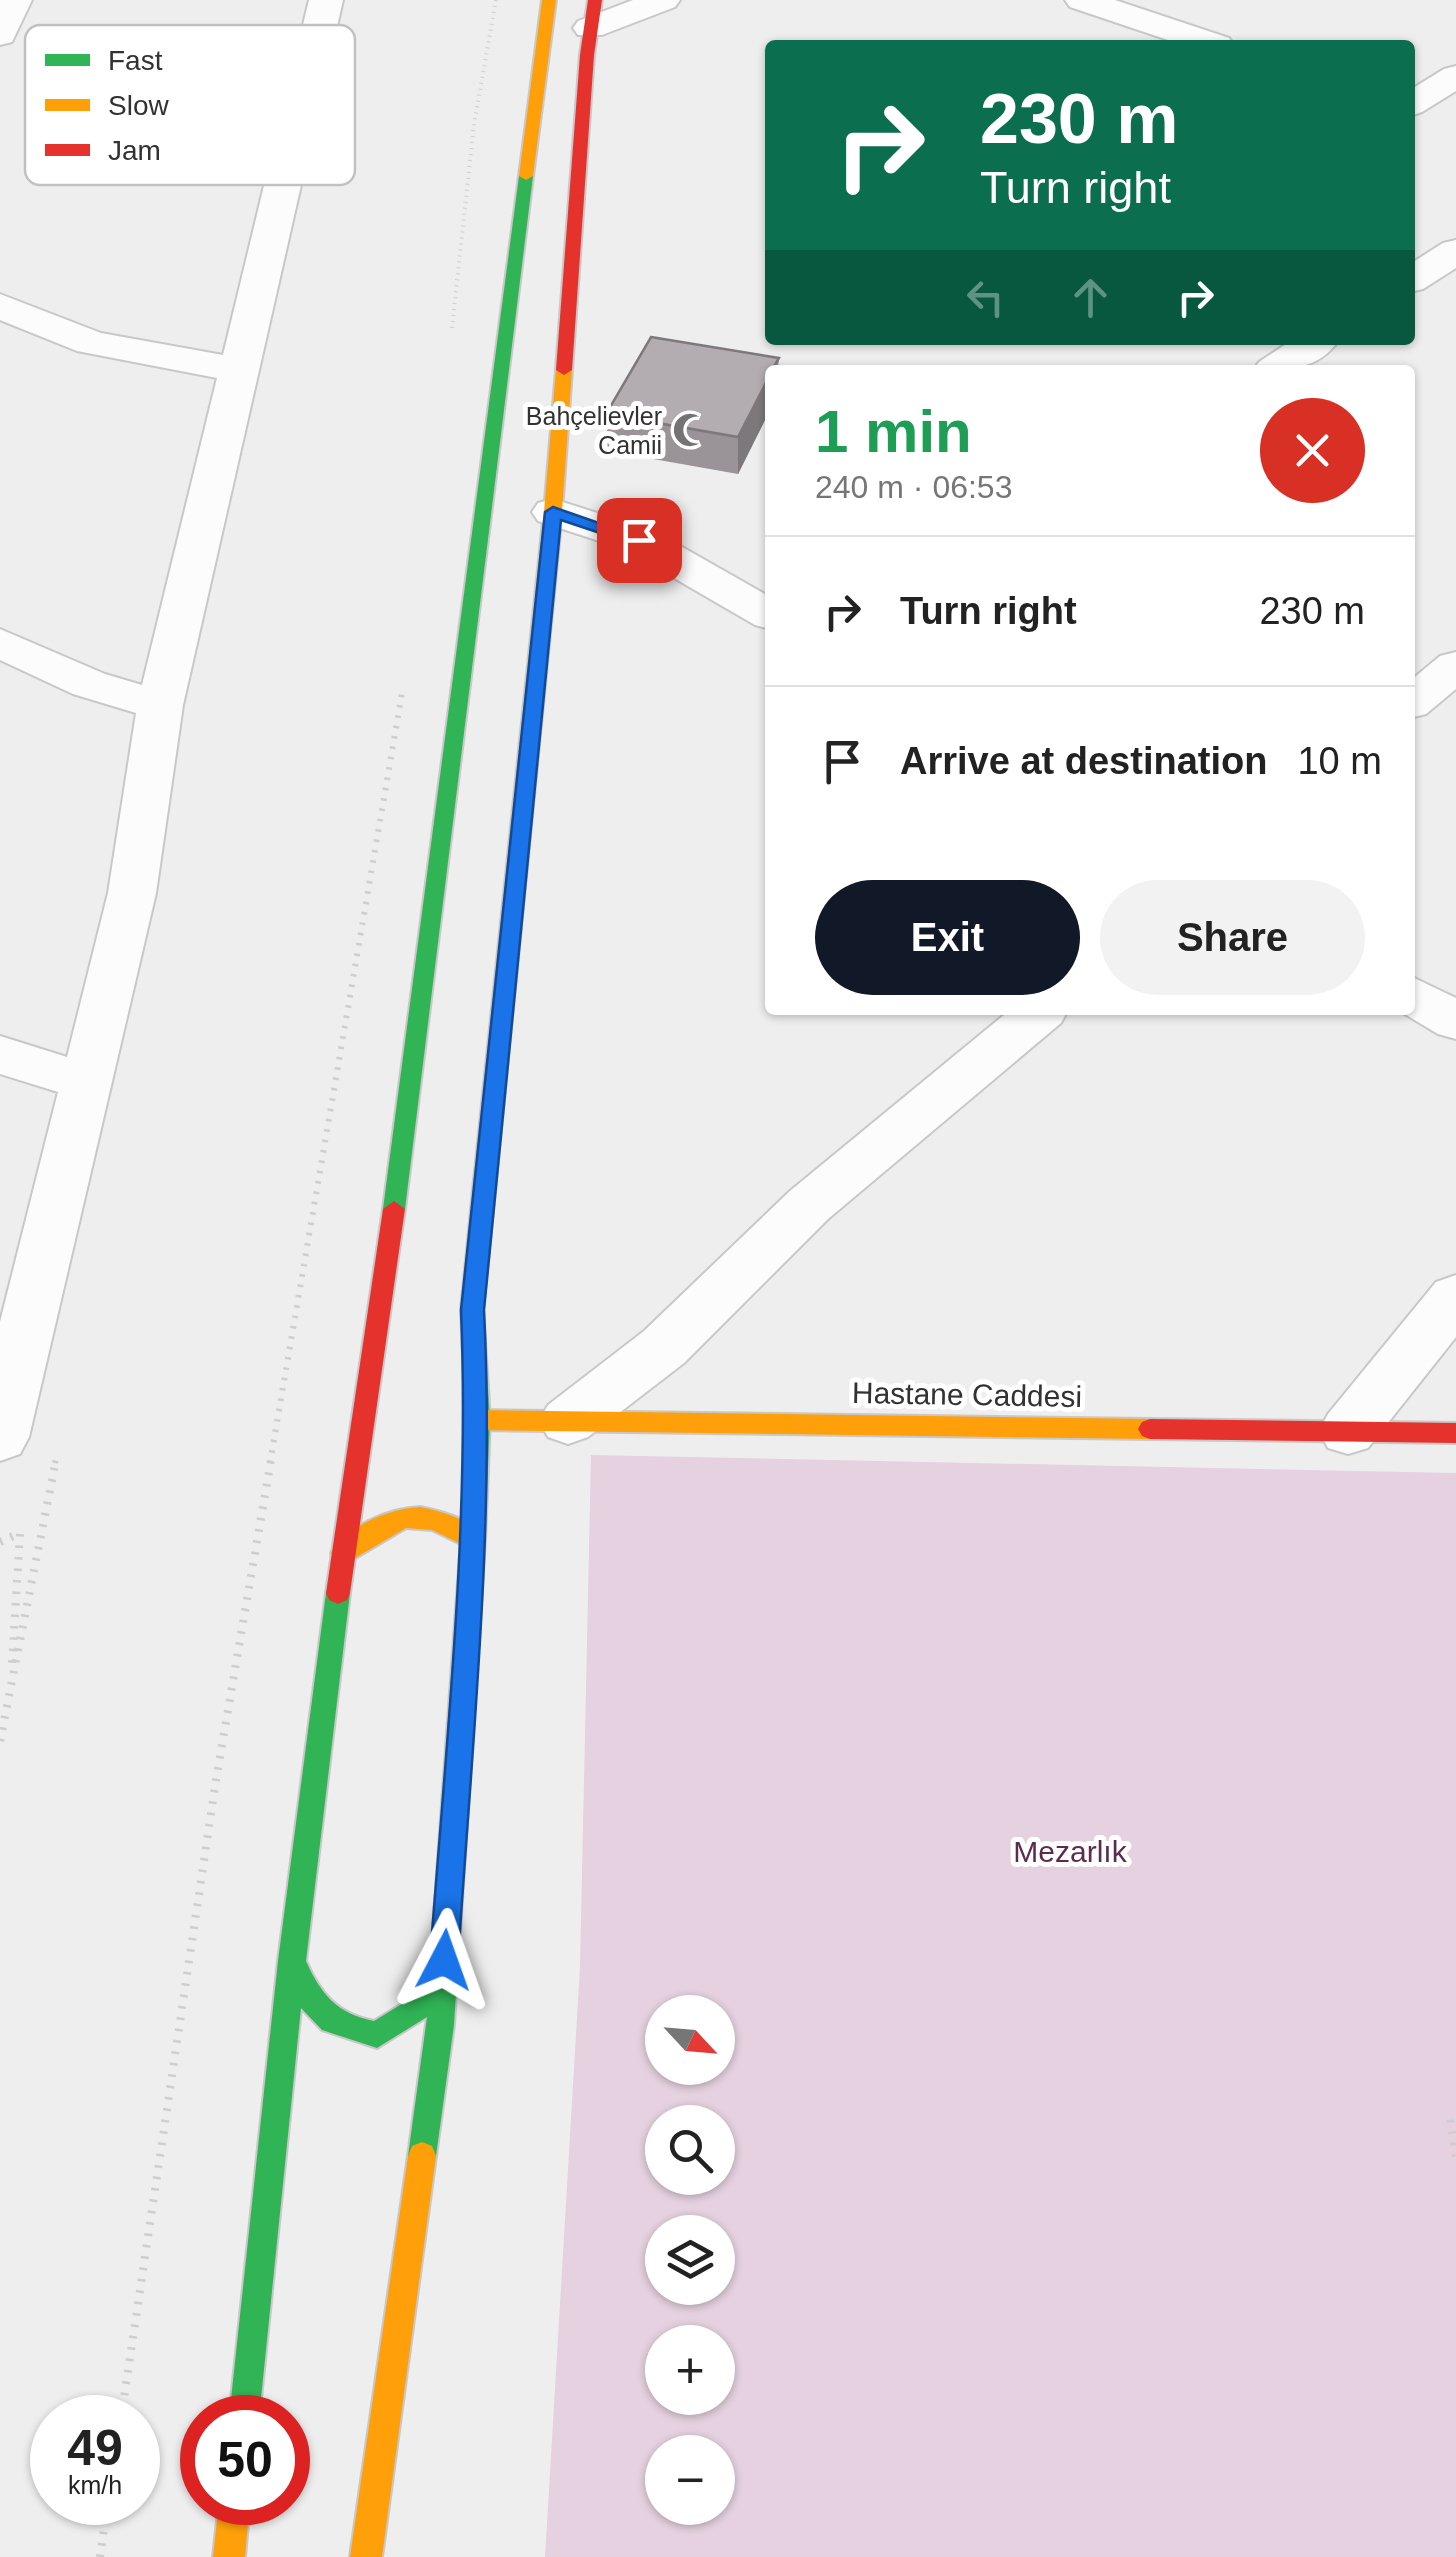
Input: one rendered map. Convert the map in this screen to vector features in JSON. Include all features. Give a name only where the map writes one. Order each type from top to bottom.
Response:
[{"type":"main road","points":[[246,2395],[292,1961],[343,1553],[380,1320],[549,0]]},
{"type":"main road","points":[[366,2557],[440,2025],[473,1540],[478,1420],[472,1310],[553,512],[593,14]]},
{"type":"main road","name":"Hastane Caddesi","points":[[478,1420],[1456,1433]]},
{"type":"main road","points":[[343,1553],[379,1527],[413,1512],[443,1518],[473,1540]]},
{"type":"main road","points":[[292,1961],[311,2006],[342,2030],[377,2035],[416,2011],[444,1960]]},
{"type":"main road","points":[[229,2557],[232,2525]]},
{"type":"street","points":[[0,35],[15,0]]},
{"type":"street","points":[[320,25],[326,0]]},
{"type":"street","points":[[593,14],[664,0]]},
{"type":"street","points":[[1082,0],[1201,40]]},
{"type":"street","points":[[1420,112],[1456,76]]},
{"type":"street","points":[[0,1437],[132,893],[160,705],[282,185]]},
{"type":"street","points":[[1415,278],[1456,251]]},
{"type":"street","points":[[0,306],[91,343],[239,370]]},
{"type":"street","points":[[1281,365],[1311,345]]},
{"type":"street","points":[[553,512],[639,540],[765,612]]},
{"type":"street","points":[[0,643],[89,684],[160,705]]},
{"type":"street","points":[[1415,700],[1456,666]]},
{"type":"street","points":[[1415,997],[1456,1021]]},
{"type":"street","points":[[568,1421],[664,1347],[809,1204],[1038,1015]]},
{"type":"street","points":[[0,1054],[85,1081]]},
{"type":"street","points":[[1348,1431],[1456,1297]]},
{"type":"path","points":[[451,338],[474,124],[496,0]]},
{"type":"path","points":[[124,2395],[216,1780],[406,670]]},
{"type":"path","points":[[0,1542],[20,1534],[10,1689]]},
{"type":"path","points":[[1450,2120],[1456,2158]]},
{"type":"path","points":[[100,2557],[105,2525]]},
{"type":"green space","name":"Mezarlık","points":[[591,1455],[1456,1473],[1456,2557],[545,2557],[580,1967]]},
{"type":"building","points":[[651,337],[779,358],[775,365],[765,365],[765,385],[738,437],[606,414]]},
{"type":"traffic: fast","points":[[394,1209],[526,176]]},
{"type":"traffic: fast","points":[[422,2156],[440,2025],[473,1540],[478,1420],[472,1310],[484,1190]]},
{"type":"traffic: fast","points":[[246,2395],[292,1961],[338,1593]]},
{"type":"traffic: fast","points":[[292,1961],[306,1992],[322,2013],[344,2026],[377,2035],[415,2011],[444,1960]]},
{"type":"traffic: slow","points":[[526,176],[549,0]]},
{"type":"traffic: slow","points":[[484,1190],[564,370]]},
{"type":"traffic: slow","points":[[478,1420],[1150,1429]]},
{"type":"traffic: slow","points":[[343,1553],[378,1529],[406,1518],[436,1520],[473,1540]]},
{"type":"traffic: slow","points":[[366,2557],[422,2156]]},
{"type":"traffic: slow","points":[[229,2557],[232,2525]]},
{"type":"traffic: jam","points":[[564,370],[587,55],[595,0]]},
{"type":"traffic: jam","points":[[338,1593],[394,1209]]},
{"type":"traffic: jam","points":[[1150,1429],[1456,1433]]},
{"type":"place","name":"Bahçelievler Camii","points":[[690,430]]},
{"type":"route","points":[[444,1960],[473,1540],[478,1420],[472,1310],[553,512],[639,540]]}]
